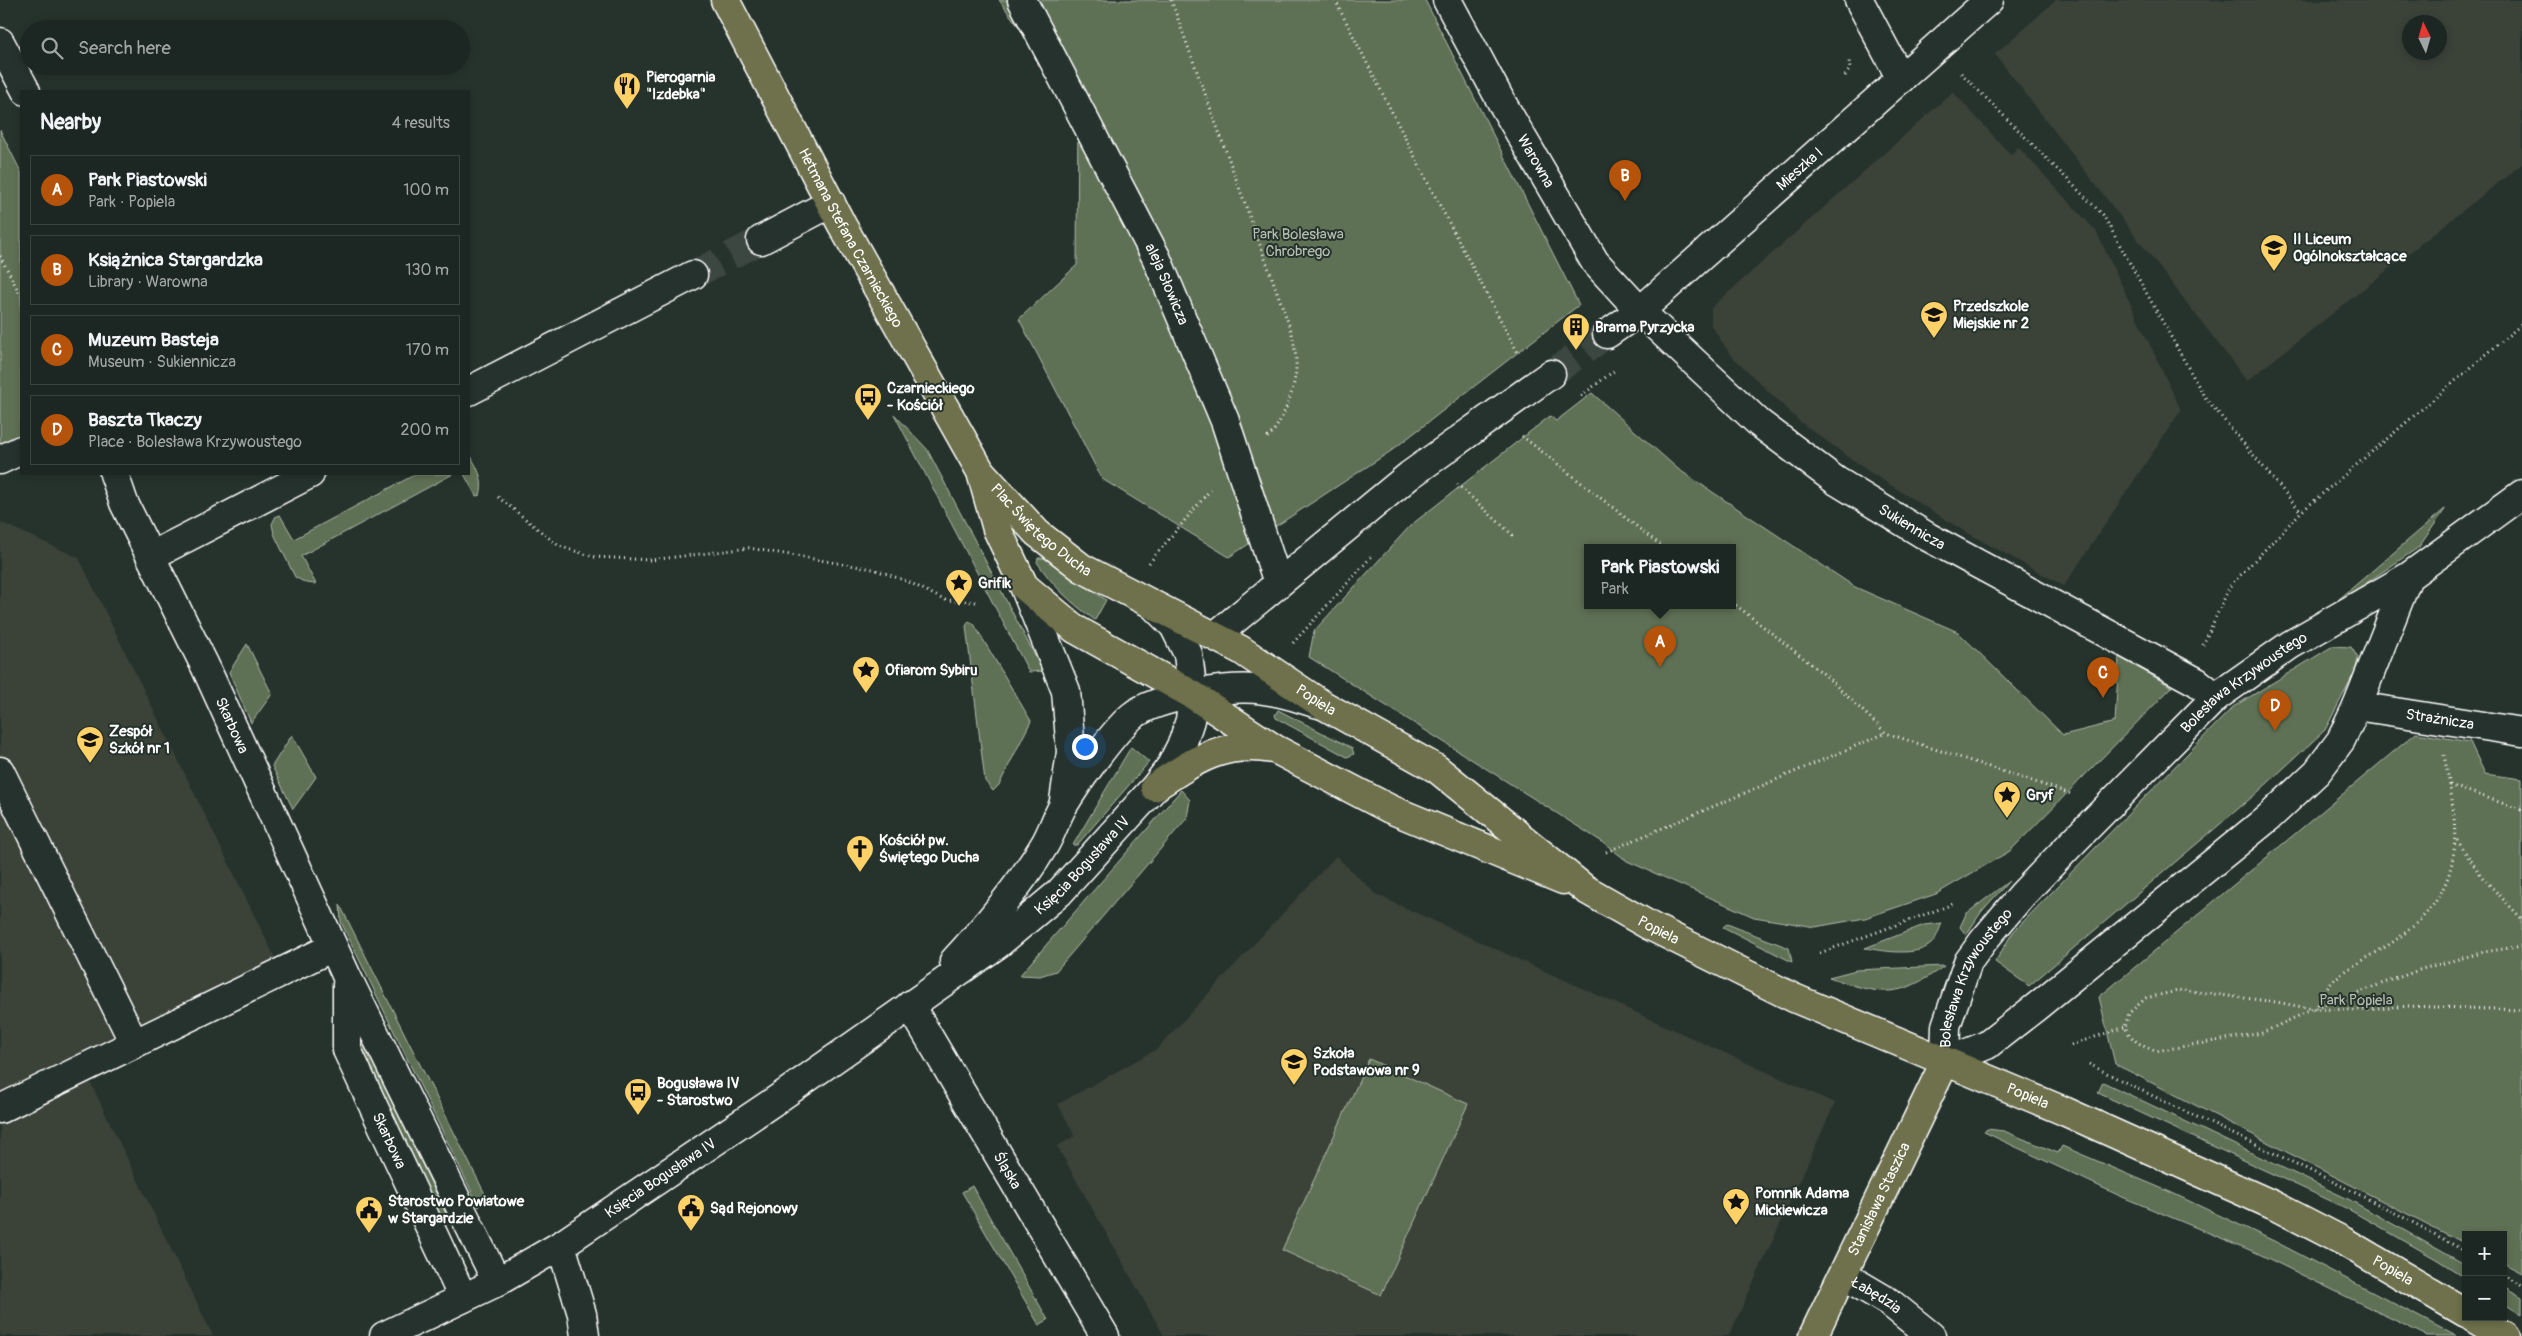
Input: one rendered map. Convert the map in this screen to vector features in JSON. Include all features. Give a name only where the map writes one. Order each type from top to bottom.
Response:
[{"type":"main road","name":"Hetmana Stefana Czarnieckiego","points":[[725,0],[831,203],[981,472]]},
{"type":"main road","name":"Plac Świętego Ducha","points":[[981,472],[997,529],[1024,586],[1075,629],[1193,695]]},
{"type":"main road","name":"Plac Świętego Ducha","points":[[981,472],[1037,533],[1082,568],[1215,636]]},
{"type":"main road","name":"Popiela","points":[[1215,636],[1241,650],[1323,705],[1437,769],[1585,889]]},
{"type":"main road","name":"Popiela","points":[[1193,695],[1275,749],[1390,809],[1537,871],[1585,889],[1650,926],[1794,998],[2101,1127],[2273,1204],[2343,1241],[2462,1311]]},
{"type":"main road","points":[[1155,787],[1187,765],[1214,752],[1246,746],[1275,749]]},
{"type":"main road","name":"Stanisława Staszica","points":[[1814,1336],[1945,1062]]},
{"type":"main road","points":[[2480,1321],[2506,1336]]},
{"type":"street","name":"aleja Słowicza","points":[[1022,0],[1156,257],[1225,421],[1278,583]]},
{"type":"street","name":"Warowna","points":[[1447,0],[1502,103],[1595,262],[1640,311]]},
{"type":"street","points":[[1859,0],[1900,79]]},
{"type":"street","name":"Mieszka I","points":[[1607,334],[1640,311],[1989,0]]},
{"type":"street","points":[[0,42],[25,90]]},
{"type":"street","points":[[761,240],[831,203]]},
{"type":"street","points":[[470,390],[693,275]]},
{"type":"street","name":"Sukiennicza","points":[[1640,311],[1760,423],[1835,480],[1928,537],[2197,682],[2216,697]]},
{"type":"street","points":[[1215,636],[1410,475],[1543,380]]},
{"type":"street","points":[[0,460],[20,450]]},
{"type":"street","name":"Skarbowa","points":[[114,475],[124,503],[205,666],[347,977],[497,1282]]},
{"type":"street","points":[[151,556],[308,475]]},
{"type":"street","name":"Bolesława Krzywoustego","points":[[2408,577],[2357,706],[2340,740],[2317,772],[2268,818],[1995,1039],[1945,1062],[1946,1026],[1968,962],[1984,940],[2022,895],[2216,697],[2290,645],[2408,577],[2522,494]]},
{"type":"street","name":"Plac Świętego Ducha","points":[[1024,586],[1066,691],[1071,752],[1063,806]]},
{"type":"street","name":"Księcia Bogusława IV","points":[[384,1336],[497,1282],[561,1244],[776,1100],[998,944],[1060,892],[1155,787],[1171,766],[1183,742],[1190,720],[1193,695],[1191,671],[1182,640],[1174,626],[1154,606]]},
{"type":"street","points":[[1193,695],[1235,689],[1264,690],[1323,705]]},
{"type":"street","name":"Księcia Bogusława IV","points":[[916,1001],[986,926],[1045,844],[1063,806],[1092,764],[1134,715],[1165,702],[1193,695]]},
{"type":"street","name":"Strażnicza","points":[[2357,706],[2522,732]]},
{"type":"street","points":[[0,770],[134,1043]]},
{"type":"street","points":[[0,1109],[333,947]]},
{"type":"street","name":"Skarbowa","points":[[347,977],[347,1050],[462,1298]]},
{"type":"street","name":"Śląska","points":[[916,1001],[1105,1336]]},
{"type":"street","points":[[561,1244],[582,1314],[585,1336]]},
{"type":"street","name":"Łabędzia","points":[[1843,1275],[1889,1302],[1931,1336]]},
{"type":"path","points":[[1145,567],[1221,476],[1238,464],[1274,432],[1288,404],[1296,370],[1292,333],[1171,0]]},
{"type":"path","points":[[1336,0],[1428,183],[1543,380]]},
{"type":"path","points":[[1960,73],[2103,215],[2204,396],[2301,512]]},
{"type":"path","points":[[0,256],[20,294]]},
{"type":"path","points":[[2202,647],[2230,586],[2301,512],[2522,324]]},
{"type":"path","points":[[1519,434],[1659,544]]},
{"type":"path","points":[[1454,481],[1516,538]]},
{"type":"path","points":[[498,497],[559,546],[594,557],[651,560],[749,548],[873,569],[908,582],[944,600],[976,602]]},
{"type":"path","points":[[1736,605],[1825,675],[1886,733],[2077,795]]},
{"type":"path","points":[[1606,852],[1886,733]]},
{"type":"path","points":[[2313,1009],[2335,979],[2399,938],[2435,904],[2452,871],[2456,840],[2450,785],[2443,752]]},
{"type":"path","points":[[2450,785],[2522,810]]},
{"type":"path","points":[[2456,840],[2482,876],[2522,919]]},
{"type":"path","points":[[1820,953],[1956,903]]},
{"type":"path","points":[[2522,946],[2484,952],[2422,969],[2313,1009],[2262,1033],[2156,1051],[2144,1047],[2130,1037],[2126,1027],[2129,1013],[2146,998],[2182,990],[2276,1002],[2313,1009],[2368,1010],[2417,1006],[2522,1010]]},
{"type":"path","points":[[2072,1045],[2126,1027]]},
{"type":"path","points":[[2088,1064],[2174,1108],[2409,1219],[2462,1250]]},
{"type":"path","points":[[2507,1276],[2522,1284]]},
{"type":"shaded area","name":"II Liceum Ogólnokształcące","points":[[2056,0],[2522,0],[2522,164],[2247,381],[1995,54]]},
{"type":"shaded area","name":"Przedszkole Miejskie nr 2","points":[[1953,92],[2011,155],[2018,147],[2096,231],[2181,410],[2064,586],[1964,531],[1868,471],[1799,421],[1730,354],[1711,325],[1711,308]]},
{"type":"shaded area","name":"Zespół Szkół nr 1","points":[[0,522],[79,558],[281,970],[83,1067],[213,1336],[0,1336]]},
{"type":"shaded area","points":[[1336,856],[1377,895],[1835,1103],[1729,1336],[1164,1336],[1057,1146],[1075,1136],[1058,1104],[1157,1049]]},
{"type":"green space","name":"Park Bolesława Chrobrego","points":[[999,0],[1425,0],[1579,305],[1391,451],[1229,557],[1102,479],[1019,319],[1077,265],[1078,108]]},
{"type":"green space","points":[[0,130],[20,170],[20,436],[0,446]]},
{"type":"green space","points":[[1592,393],[1678,469],[1855,587],[1958,632],[2063,735],[2115,722],[2119,657],[2172,687],[2010,851],[1936,894],[1865,918],[1815,927],[1754,917],[1627,861],[1604,843],[1309,657],[1314,631],[1411,525],[1550,416],[1556,421]]},
{"type":"green space","points":[[894,414],[927,449],[1043,671],[1029,672]]},
{"type":"green space","points":[[470,454],[481,478],[480,495],[476,496],[465,475],[470,475]]},
{"type":"green space","points":[[414,475],[451,475],[301,556],[316,584],[306,583],[295,577],[274,534],[272,524],[276,516],[280,515],[294,539]]},
{"type":"green space","points":[[2446,508],[2419,547],[2325,611]]},
{"type":"green space","points":[[1038,558],[1044,558],[1106,600],[1095,620],[1070,601],[1056,586],[1037,562]]},
{"type":"green space","points":[[969,621],[974,624],[1031,721],[999,785],[993,791],[985,781],[966,626]]},
{"type":"green space","points":[[247,644],[272,694],[251,723],[229,672]]},
{"type":"green space","points":[[2333,646],[2351,647],[2358,658],[2355,672],[2325,730],[2258,792],[2029,986],[1995,962],[2013,932],[2233,707]]},
{"type":"green space","points":[[1278,710],[1352,748],[1354,754],[1347,757],[1276,718],[1275,715]]},
{"type":"green space","name":"Park Popiela","points":[[2416,733],[2470,742],[2485,774],[2522,779],[2522,1273],[2507,1265],[2507,1231],[2462,1231],[2462,1242],[2115,1064],[2099,997]]},
{"type":"green space","points":[[292,735],[316,777],[293,809],[272,766]]},
{"type":"green space","points":[[1131,747],[1149,762],[1077,845],[1073,845]]},
{"type":"green space","points":[[1181,790],[1190,800],[1187,818],[1056,971],[1040,976],[1020,975]]},
{"type":"green space","points":[[2009,881],[1982,911],[1966,935],[1960,927],[1966,914]]},
{"type":"green space","points":[[340,905],[485,1194],[479,1207],[341,922]]},
{"type":"green space","points":[[1942,923],[1933,942],[1917,951],[1899,952],[1865,948],[1924,925]]},
{"type":"green space","points":[[1727,924],[1789,948],[1792,962],[1723,927]]},
{"type":"green space","points":[[1944,966],[1914,984],[1902,989],[1889,991],[1863,988],[1829,977],[1856,970]]},
{"type":"green space","points":[[364,1043],[449,1220],[441,1224],[356,1048]]},
{"type":"green space","points":[[1369,1059],[1468,1104],[1381,1295],[1282,1250]]},
{"type":"green space","points":[[2103,1082],[2350,1200],[2462,1263],[2462,1275],[2348,1209],[2098,1093]]},
{"type":"green space","points":[[1987,1129],[2004,1131],[2058,1153],[2062,1146],[2170,1192],[2276,1242],[2456,1336],[2427,1336],[2257,1253],[2120,1196],[1984,1132]]},
{"type":"green space","points":[[972,1186],[1048,1320],[1039,1325],[962,1192]]},
{"type":"green space","points":[[2507,1288],[2522,1297],[2522,1315],[2507,1306]]},
{"type":"tunnel","points":[[693,275],[761,240]]},
{"type":"tunnel","points":[[1551,374],[1607,334]]},
{"type":"place","name":"Pierogarnia \"Izdebka\"","points":[[627,110]]},
{"type":"place","name":"Książnica Stargardzka","points":[[1625,201]]},
{"type":"place","name":"II Liceum Ogólnokształcące","points":[[2274,272]]},
{"type":"place","name":"Przedszkole Miejskie nr 2","points":[[1934,339]]},
{"type":"place","name":"Brama Pyrzycka","points":[[1576,351]]},
{"type":"place","name":"Czarnieckiego - Kościół","points":[[868,421]]},
{"type":"place","name":"Grifik","points":[[959,607]]},
{"type":"place","name":"Park Piastowski","points":[[1660,667]]},
{"type":"place","name":"Ofiarom Sybiru","points":[[866,694]]},
{"type":"place","name":"Muzeum Basteja","points":[[2103,698]]},
{"type":"place","name":"Baszta Tkaczy","points":[[2275,731]]},
{"type":"place","name":"Zespół Szkół nr 1","points":[[90,764]]},
{"type":"place","name":"Gryf","points":[[2007,819]]},
{"type":"place","name":"Kościół pw. Świętego Ducha","points":[[860,873]]},
{"type":"place","name":"Szkoła Podstawowa nr 9","points":[[1294,1086]]},
{"type":"place","name":"Bogusława IV - Starostwo","points":[[638,1116]]},
{"type":"place","name":"Pomnik Adama Mickiewicza","points":[[1736,1226]]},
{"type":"place","name":"Sąd Rejonowy","points":[[691,1232]]},
{"type":"place","name":"Starostwo Powiatowe w Stargardzie","points":[[369,1234]]}]
